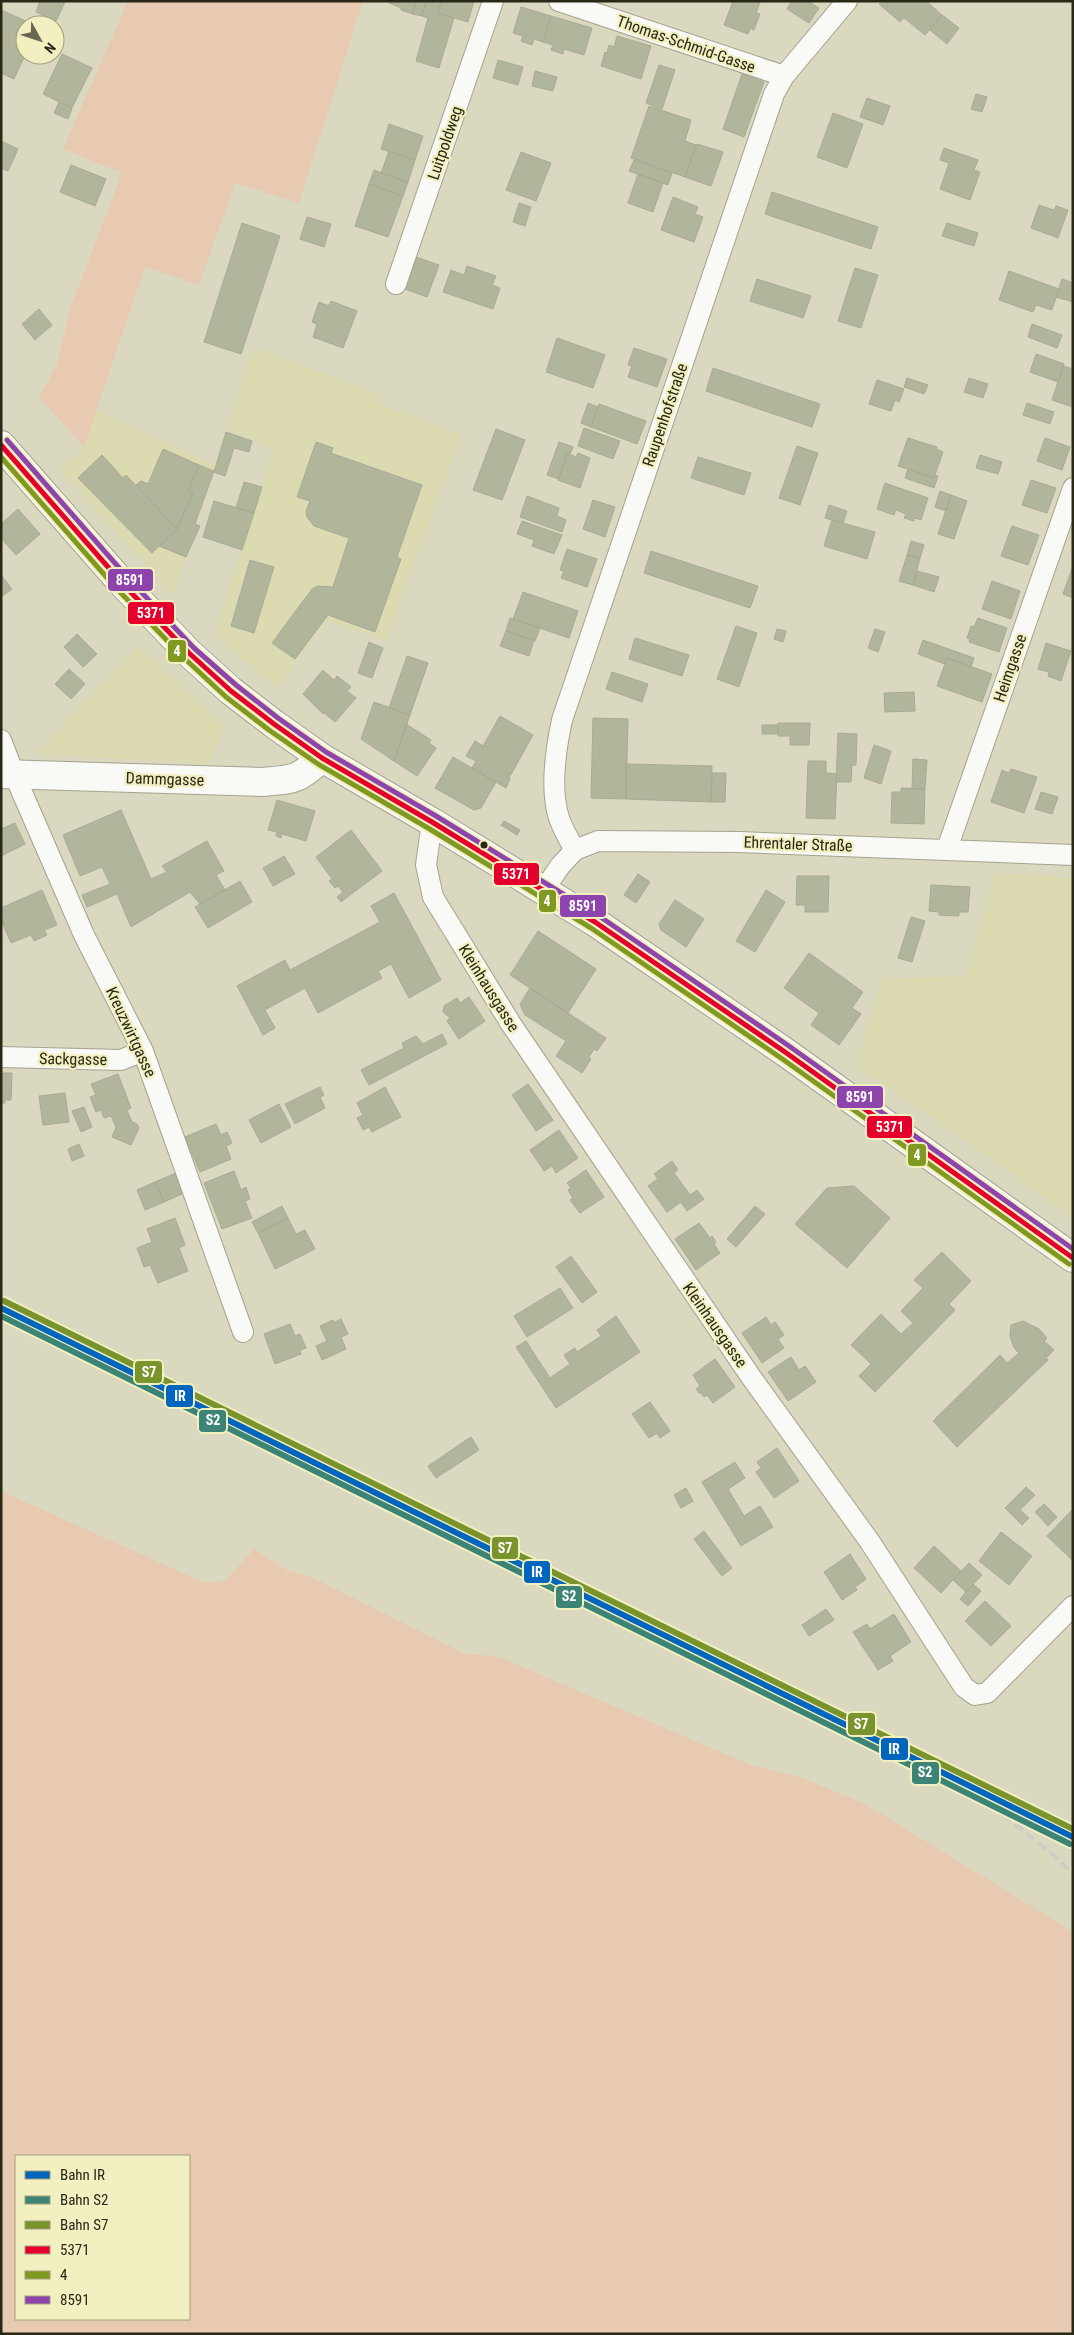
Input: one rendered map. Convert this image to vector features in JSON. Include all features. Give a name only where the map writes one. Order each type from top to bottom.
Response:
[{"type":"main road","points":[[1,445],[122,583],[189,653],[231,691],[274,724],[322,758],[432,822],[595,922],[778,1046],[1073,1258]]},
{"type":"main road","name":"Dammgasse","points":[[8,774],[262,782],[293,779],[302,776],[322,758]]},
{"type":"street","name":"Luitpoldweg","points":[[396,284],[493,1]]},
{"type":"street","name":"Thomas-Schmid-Gasse","points":[[559,1],[784,76]]},
{"type":"street","name":"Raupenhofstraße","points":[[575,850],[558,816],[555,795],[557,744],[562,720],[774,94],[784,76],[847,1]]},
{"type":"street","name":"Heimgasse","points":[[948,849],[1073,488]]},
{"type":"street","name":"Kreuzwirtgasse","points":[[1,740],[8,774],[84,935],[142,1051],[243,1332]]},
{"type":"street","name":"Kleinhausgasse","points":[[432,822],[426,865],[433,896],[511,1024],[746,1370],[870,1542],[964,1688],[975,1695],[987,1693],[1073,1606]]},
{"type":"street","name":"Ehrentaler Straße","points":[[544,890],[560,866],[575,850],[598,841],[948,849],[1073,855]]},
{"type":"street","name":"Sackgasse","points":[[1,1057],[121,1060],[142,1051]]},
{"type":"shaded area","points":[[128,1],[363,1],[299,203],[235,183],[199,285],[145,267],[84,447],[39,397],[57,365],[70,309],[122,173],[63,149]]},
{"type":"shaded area","points":[[253,348],[379,394],[378,403],[461,434],[386,641],[328,621],[277,688],[214,635],[274,447],[227,431]]},
{"type":"shaded area","points":[[95,410],[216,465],[173,595],[59,470],[84,447]]},
{"type":"shaded area","points":[[138,645],[225,727],[208,764],[36,754]]},
{"type":"shaded area","points":[[996,873],[1073,878],[1073,1219],[999,1164],[856,1066],[882,979],[966,976]]},
{"type":"shaded area","points":[[1,1491],[203,1582],[225,1581],[254,1549],[287,1570],[311,1577],[463,1653],[499,1657],[751,1765],[800,1777],[865,1804],[1070,1930],[1073,1933],[1073,2334],[1,2334]]},
{"type":"building","points":[[40,1],[65,2],[59,15],[43,15],[36,12]]},
{"type":"building","points":[[416,1],[426,1],[422,16],[413,14]]},
{"type":"building","points":[[416,1],[413,14],[387,2]]},
{"type":"building","points":[[426,1],[441,1],[438,13],[454,18],[439,68],[416,61],[428,18],[422,16]]},
{"type":"building","points":[[441,1],[474,1],[468,22],[438,13]]},
{"type":"building","points":[[733,1],[760,2],[756,13],[760,14],[754,30],[750,28],[748,34],[724,25]]},
{"type":"building","points":[[792,1],[808,1],[819,8],[809,23],[787,9]]},
{"type":"building","points":[[882,1],[926,1],[942,15],[925,35],[904,18],[900,22],[879,4]]},
{"type":"building","points":[[521,7],[551,16],[543,42],[534,39],[532,45],[521,41],[523,36],[513,33]]},
{"type":"building","points":[[1,10],[15,16],[15,65],[20,65],[14,79],[1,73]]},
{"type":"building","points":[[942,15],[959,28],[947,44],[930,30]]},
{"type":"building","points":[[551,16],[592,28],[584,55],[564,49],[563,54],[551,50],[553,45],[543,42]]},
{"type":"building","points":[[617,36],[651,46],[641,79],[601,66],[605,52],[607,53],[609,45],[614,47]]},
{"type":"building","points":[[65,55],[92,68],[72,108],[43,94],[57,65],[65,65]]},
{"type":"building","points":[[498,60],[523,67],[518,85],[493,78]]},
{"type":"building","points":[[659,65],[675,70],[662,109],[646,103]]},
{"type":"building","points":[[535,71],[557,77],[553,91],[532,86]]},
{"type":"building","points":[[742,74],[764,82],[744,137],[723,129]]},
{"type":"building","points":[[976,94],[987,97],[982,112],[971,109]]},
{"type":"building","points":[[867,98],[890,106],[883,125],[860,117]]},
{"type":"building","points":[[59,102],[72,108],[68,119],[54,113]]},
{"type":"building","points":[[649,106],[691,120],[685,141],[696,145],[685,177],[631,158]]},
{"type":"building","points":[[833,113],[863,124],[847,168],[817,157]]},
{"type":"building","points":[[389,124],[423,136],[415,160],[381,149]]},
{"type":"building","points":[[1,141],[18,149],[8,171],[1,168]]},
{"type":"building","points":[[697,144],[723,152],[711,186],[685,177]]},
{"type":"building","points":[[944,148],[978,160],[974,170],[980,172],[970,200],[940,189],[949,163],[940,160]]},
{"type":"building","points":[[389,151],[415,160],[408,182],[381,173]]},
{"type":"building","points":[[521,152],[551,163],[536,201],[506,190]]},
{"type":"building","points":[[634,160],[672,173],[668,185],[629,171]]},
{"type":"building","points":[[71,165],[106,179],[95,206],[60,192]]},
{"type":"building","points":[[374,170],[408,182],[403,196],[369,184]]},
{"type":"building","points":[[638,174],[663,183],[653,212],[628,203]]},
{"type":"building","points":[[369,184],[403,196],[388,237],[355,226]]},
{"type":"building","points":[[772,192],[878,227],[871,249],[765,214]]},
{"type":"building","points":[[673,197],[698,207],[695,214],[703,217],[694,242],[661,230]]},
{"type":"building","points":[[519,203],[531,207],[525,226],[513,222]]},
{"type":"building","points":[[1039,205],[1054,210],[1056,206],[1068,210],[1058,238],[1031,228]]},
{"type":"building","points":[[307,217],[331,224],[324,247],[300,239]]},
{"type":"building","points":[[242,223],[280,236],[241,354],[204,342]]},
{"type":"building","points":[[947,223],[978,233],[974,246],[942,236]]},
{"type":"building","points":[[416,257],[439,265],[427,297],[405,289]]},
{"type":"building","points":[[467,266],[496,276],[492,285],[500,288],[493,309],[443,292],[451,270],[464,275]]},
{"type":"building","points":[[855,268],[878,275],[861,328],[838,321]]},
{"type":"building","points":[[1009,271],[1059,289],[1052,310],[1036,305],[1033,312],[999,300]]},
{"type":"building","points":[[757,279],[811,296],[803,318],[750,301]]},
{"type":"building","points":[[1062,279],[1073,283],[1073,302],[1056,297]]},
{"type":"building","points":[[331,301],[357,311],[343,348],[313,337],[317,324],[312,322],[319,302],[329,306]]},
{"type":"building","points":[[39,309],[52,325],[35,340],[22,324]]},
{"type":"building","points":[[1032,324],[1062,335],[1057,348],[1028,337]]},
{"type":"building","points":[[557,338],[605,355],[593,388],[546,372]]},
{"type":"building","points":[[634,348],[667,359],[657,387],[628,377],[632,366],[628,365]]},
{"type":"building","points":[[1036,354],[1064,364],[1058,382],[1030,372]]},
{"type":"building","points":[[1063,366],[1073,369],[1073,407],[1052,400]]},
{"type":"building","points":[[713,368],[820,404],[812,427],[706,391]]},
{"type":"building","points":[[907,378],[928,385],[924,394],[904,387]]},
{"type":"building","points":[[969,378],[988,384],[983,398],[964,392]]},
{"type":"building","points":[[877,380],[904,389],[899,402],[895,400],[891,411],[869,404]]},
{"type":"building","points":[[588,403],[598,407],[591,427],[581,423]]},
{"type":"building","points":[[1027,403],[1054,412],[1050,424],[1023,415]]},
{"type":"building","points":[[599,404],[646,421],[637,444],[591,427]]},
{"type":"building","points":[[584,428],[620,441],[613,459],[578,446]]},
{"type":"building","points":[[496,429],[525,440],[502,500],[473,490]]},
{"type":"building","points":[[226,432],[252,441],[249,452],[234,448],[225,476],[214,472]]},
{"type":"building","points":[[908,438],[937,447],[936,449],[943,452],[934,478],[898,466]]},
{"type":"building","points":[[1045,438],[1070,447],[1062,470],[1037,461]]},
{"type":"building","points":[[316,442],[333,448],[331,453],[422,485],[397,557],[401,559],[375,632],[328,615],[295,659],[272,643],[312,589],[318,586],[333,587],[349,538],[314,526],[307,517],[306,511],[310,501],[297,497]]},
{"type":"building","points":[[559,442],[573,447],[570,454],[567,453],[559,479],[547,475]]},
{"type":"building","points":[[797,446],[818,453],[800,505],[779,498]]},
{"type":"building","points":[[163,449],[199,465],[188,491],[193,493],[177,529],[136,485],[141,481],[148,484]]},
{"type":"building","points":[[567,453],[576,457],[578,453],[590,458],[580,488],[558,480]]},
{"type":"building","points":[[102,455],[123,478],[126,475],[177,529],[152,553],[78,478]]},
{"type":"building","points":[[980,455],[1002,462],[998,474],[976,468]]},
{"type":"building","points":[[698,457],[751,473],[744,495],[691,478]]},
{"type":"building","points":[[199,465],[214,471],[195,524],[200,526],[186,557],[159,546],[177,529],[193,493],[188,491]]},
{"type":"building","points":[[908,469],[934,478],[935,475],[938,476],[934,488],[905,478]]},
{"type":"building","points":[[1031,480],[1056,488],[1047,513],[1022,505]]},
{"type":"building","points":[[244,482],[262,487],[254,513],[236,508]]},
{"type":"building","points":[[885,483],[928,498],[921,520],[915,518],[914,521],[904,518],[906,514],[896,510],[894,515],[877,509]]},
{"type":"building","points":[[940,491],[951,495],[946,511],[935,507]]},
{"type":"building","points":[[951,495],[967,501],[954,539],[938,534]]},
{"type":"building","points":[[527,496],[559,508],[557,516],[566,520],[562,532],[520,517]]},
{"type":"building","points":[[593,500],[615,507],[605,537],[583,529]]},
{"type":"building","points":[[214,501],[254,513],[242,550],[203,537]]},
{"type":"building","points":[[829,505],[847,511],[843,523],[825,518]]},
{"type":"building","points":[[18,509],[40,534],[16,555],[1,538],[1,524]]},
{"type":"building","points":[[832,520],[875,532],[867,559],[824,546]]},
{"type":"building","points":[[522,521],[562,535],[554,554],[532,546],[534,540],[517,534]]},
{"type":"building","points":[[1012,526],[1039,535],[1028,565],[1001,556]]},
{"type":"building","points":[[911,541],[924,545],[920,558],[907,555]]},
{"type":"building","points":[[567,549],[597,559],[587,587],[561,578],[564,571],[560,570]]},
{"type":"building","points":[[651,551],[758,586],[750,608],[644,573]]},
{"type":"building","points":[[907,555],[920,558],[913,585],[899,581]]},
{"type":"building","points":[[250,560],[274,567],[254,633],[231,626]]},
{"type":"building","points":[[1073,566],[1073,598],[1063,594]]},
{"type":"building","points":[[917,571],[939,577],[934,592],[913,585]]},
{"type":"building","points":[[1,575],[12,589],[1,597]]},
{"type":"building","points":[[992,581],[1020,591],[1011,619],[982,609]]},
{"type":"building","points":[[523,592],[578,611],[569,638],[513,619]]},
{"type":"building","points":[[510,618],[540,628],[535,641],[506,631]]},
{"type":"building","points":[[978,618],[1007,628],[999,652],[969,642],[970,639],[967,638],[971,626],[974,627]]},
{"type":"building","points":[[736,626],[757,633],[739,687],[717,679]]},
{"type":"building","points":[[777,629],[786,631],[783,642],[774,639]]},
{"type":"building","points":[[875,629],[885,632],[878,652],[868,648]]},
{"type":"building","points":[[506,631],[534,640],[529,656],[500,646]]},
{"type":"building","points":[[77,634],[97,654],[83,667],[64,647]]},
{"type":"building","points":[[635,638],[689,655],[682,676],[629,659]]},
{"type":"building","points":[[923,640],[974,658],[971,667],[947,658],[945,664],[918,654]]},
{"type":"building","points":[[369,642],[383,648],[372,678],[358,673]]},
{"type":"building","points":[[1046,643],[1071,651],[1061,681],[1048,676],[1049,672],[1038,669]]},
{"type":"building","points":[[407,656],[428,663],[410,715],[389,708]]},
{"type":"building","points":[[947,658],[992,674],[982,702],[937,686]]},
{"type":"building","points":[[69,669],[85,684],[71,699],[55,684]]},
{"type":"building","points":[[323,670],[334,680],[337,676],[351,687],[347,691],[356,698],[335,722],[323,714],[303,694]]},
{"type":"building","points":[[612,672],[648,684],[642,702],[606,689]]},
{"type":"building","points":[[914,692],[915,711],[885,712],[884,693]]},
{"type":"building","points":[[374,702],[410,715],[394,761],[361,739]]},
{"type":"building","points":[[500,716],[533,735],[509,778],[506,788],[472,768],[476,761],[466,756],[475,741],[483,746]]},
{"type":"building","points":[[593,718],[628,719],[626,799],[591,798]]},
{"type":"building","points":[[778,723],[810,723],[809,745],[790,745],[790,736],[778,736]]},
{"type":"building","points":[[406,724],[431,740],[429,743],[436,748],[417,776],[394,761]]},
{"type":"building","points":[[762,725],[778,725],[778,734],[762,734]]},
{"type":"building","points":[[838,733],[857,734],[856,765],[852,765],[851,782],[836,782]]},
{"type":"building","points":[[874,745],[891,751],[881,784],[864,778]]},
{"type":"building","points":[[453,757],[496,782],[481,808],[474,810],[435,788]]},
{"type":"building","points":[[913,759],[927,760],[925,789],[912,789]]},
{"type":"building","points":[[808,761],[826,761],[826,773],[837,774],[835,819],[806,818]]},
{"type":"building","points":[[626,764],[712,766],[711,802],[626,799]]},
{"type":"building","points":[[1011,769],[1037,777],[1024,813],[991,802],[1002,770],[1009,773]]},
{"type":"building","points":[[712,773],[726,773],[725,802],[711,802]]},
{"type":"building","points":[[901,788],[925,789],[924,824],[891,823],[892,792],[901,792]]},
{"type":"building","points":[[1041,792],[1058,797],[1052,814],[1035,809]]},
{"type":"building","points":[[277,800],[315,811],[306,841],[282,834],[281,838],[276,836],[277,832],[268,830]]},
{"type":"building","points":[[121,810],[151,879],[167,872],[162,866],[207,841],[224,871],[216,875],[225,890],[200,904],[190,892],[131,927],[117,894],[87,907],[82,895],[110,884],[102,867],[80,876],[63,835]]},
{"type":"building","points":[[504,821],[520,830],[517,835],[501,825]]},
{"type":"building","points":[[15,823],[25,844],[1,856],[1,829]]},
{"type":"building","points":[[351,830],[382,871],[341,902],[337,897],[343,892],[338,886],[335,888],[329,881],[332,879],[316,857]]},
{"type":"building","points":[[284,856],[295,874],[273,886],[263,868]]},
{"type":"building","points":[[638,874],[650,882],[636,903],[624,895]]},
{"type":"building","points":[[797,876],[829,876],[828,912],[805,912],[805,905],[796,905]]},
{"type":"building","points":[[240,881],[252,902],[208,928],[195,907]]},
{"type":"building","points":[[931,885],[970,887],[968,912],[959,912],[959,916],[939,915],[939,912],[929,911]]},
{"type":"building","points":[[42,890],[57,925],[44,930],[47,935],[34,941],[31,935],[11,943],[1,920],[1,908]]},
{"type":"building","points":[[766,890],[785,902],[755,952],[736,941]]},
{"type":"building","points":[[394,893],[441,980],[409,998],[391,964],[378,971],[382,978],[318,1013],[305,988],[265,1010],[275,1028],[263,1035],[237,986],[285,960],[290,970],[380,922],[371,906]]},
{"type":"building","points":[[675,900],[704,919],[686,947],[661,930],[659,924]]},
{"type":"building","points":[[911,917],[925,921],[912,962],[898,958]]},
{"type":"building","points":[[538,931],[596,969],[568,1013],[510,975]]},
{"type":"building","points":[[809,953],[863,992],[852,1008],[861,1014],[839,1045],[811,1025],[819,1013],[784,988]]},
{"type":"building","points":[[530,988],[606,1038],[597,1051],[594,1049],[589,1057],[591,1059],[582,1073],[556,1056],[566,1041],[525,1015],[520,1004]]},
{"type":"building","points":[[469,997],[485,1021],[459,1039],[447,1021],[450,1018],[443,1012],[444,1006],[457,998],[460,1003]]},
{"type":"building","points":[[442,1034],[447,1044],[369,1085],[361,1070],[404,1048],[402,1043],[416,1036],[423,1044]]},
{"type":"building","points":[[1,1073],[12,1073],[11,1100],[5,1100],[5,1103],[1,1103]]},
{"type":"building","points":[[118,1074],[131,1108],[127,1110],[132,1122],[137,1124],[139,1128],[131,1145],[112,1137],[116,1127],[111,1116],[104,1118],[101,1110],[96,1112],[90,1097],[96,1095],[91,1084]]},
{"type":"building","points":[[528,1084],[553,1120],[536,1131],[512,1095]]},
{"type":"building","points":[[320,1087],[324,1095],[320,1097],[325,1108],[295,1124],[285,1104]]},
{"type":"building","points":[[385,1087],[401,1117],[372,1132],[369,1127],[363,1130],[357,1118],[363,1115],[357,1103]]},
{"type":"building","points":[[65,1093],[69,1122],[43,1125],[39,1096]]},
{"type":"building","points":[[279,1104],[291,1127],[261,1143],[249,1120]]},
{"type":"building","points":[[84,1107],[92,1127],[81,1132],[72,1111]]},
{"type":"building","points":[[216,1124],[221,1135],[227,1132],[232,1143],[226,1146],[231,1159],[200,1172],[185,1137]]},
{"type":"building","points":[[559,1130],[578,1158],[556,1173],[552,1166],[544,1171],[530,1150]]},
{"type":"building","points":[[79,1144],[84,1156],[72,1161],[68,1149]]},
{"type":"building","points":[[672,1161],[678,1170],[674,1173],[690,1195],[697,1190],[704,1199],[687,1211],[681,1202],[667,1212],[648,1186],[658,1179],[654,1174]]},
{"type":"building","points":[[586,1170],[604,1197],[580,1213],[570,1200],[573,1198],[568,1190],[571,1188],[567,1183]]},
{"type":"building","points":[[234,1171],[241,1190],[246,1187],[250,1199],[245,1201],[252,1218],[222,1229],[204,1183]]},
{"type":"building","points":[[176,1173],[184,1193],[164,1202],[155,1182]]},
{"type":"building","points":[[155,1182],[164,1202],[145,1210],[137,1190]]},
{"type":"building","points":[[854,1186],[890,1218],[847,1268],[795,1224],[827,1188]]},
{"type":"building","points":[[282,1206],[288,1218],[258,1233],[252,1222]]},
{"type":"building","points":[[755,1206],[765,1214],[736,1247],[727,1239]]},
{"type":"building","points":[[175,1218],[185,1245],[179,1248],[188,1271],[158,1283],[150,1265],[144,1267],[137,1248],[152,1242],[147,1229]]},
{"type":"building","points":[[288,1218],[296,1234],[305,1230],[315,1249],[275,1269],[258,1233]]},
{"type":"building","points":[[699,1223],[710,1238],[712,1236],[716,1242],[714,1244],[720,1253],[696,1270],[675,1239]]},
{"type":"building","points":[[942,1252],[971,1281],[949,1304],[955,1310],[875,1392],[859,1376],[871,1364],[851,1345],[881,1314],[901,1334],[913,1323],[901,1311],[923,1288],[914,1280]]},
{"type":"building","points":[[571,1256],[597,1292],[582,1303],[556,1267]]},
{"type":"building","points":[[560,1288],[573,1308],[527,1337],[514,1316]]},
{"type":"building","points":[[616,1316],[640,1352],[556,1408],[516,1347],[526,1341],[550,1378],[570,1364],[564,1355],[575,1348],[577,1352],[601,1336],[597,1330]]},
{"type":"building","points":[[766,1317],[771,1325],[775,1322],[784,1335],[778,1339],[784,1348],[762,1363],[742,1333]]},
{"type":"building","points":[[341,1319],[348,1334],[341,1337],[346,1349],[322,1360],[316,1346],[327,1341],[320,1326],[333,1320],[334,1323]]},
{"type":"building","points":[[1023,1321],[1039,1329],[1047,1338],[1044,1341],[1054,1350],[1046,1358],[1048,1360],[957,1447],[933,1421],[1000,1355],[1007,1363],[1019,1353],[1014,1348],[1010,1336],[1011,1325]]},
{"type":"building","points":[[290,1324],[295,1336],[300,1334],[306,1348],[300,1350],[301,1354],[275,1364],[264,1334]]},
{"type":"building","points":[[791,1357],[799,1370],[805,1366],[816,1382],[788,1401],[768,1372]]},
{"type":"building","points":[[715,1359],[735,1387],[713,1403],[707,1395],[704,1397],[696,1389],[700,1386],[693,1375]]},
{"type":"building","points":[[650,1402],[670,1431],[660,1438],[657,1433],[649,1438],[632,1414]]},
{"type":"building","points":[[471,1437],[479,1450],[436,1478],[428,1466]]},
{"type":"building","points":[[777,1448],[799,1481],[774,1498],[756,1472],[761,1468],[757,1462]]},
{"type":"building","points":[[735,1462],[745,1478],[728,1489],[744,1516],[760,1506],[773,1527],[741,1546],[702,1482]]},
{"type":"building","points":[[1026,1487],[1035,1495],[1020,1510],[1029,1518],[1022,1525],[1005,1508]]},
{"type":"building","points":[[686,1488],[693,1501],[681,1508],[674,1495]]},
{"type":"building","points":[[1044,1504],[1057,1517],[1048,1526],[1035,1512]]},
{"type":"building","points":[[1073,1509],[1073,1561],[1047,1536]]},
{"type":"building","points":[[704,1531],[732,1568],[722,1576],[694,1539]]},
{"type":"building","points":[[1001,1532],[1032,1556],[1009,1585],[979,1561]]},
{"type":"building","points":[[934,1546],[961,1571],[941,1593],[914,1568]]},
{"type":"building","points":[[850,1554],[866,1579],[855,1587],[857,1590],[842,1600],[824,1572]]},
{"type":"building","points":[[969,1563],[982,1575],[966,1592],[953,1580]]},
{"type":"building","points":[[973,1584],[981,1591],[968,1606],[960,1599]]},
{"type":"building","points":[[985,1601],[1011,1626],[991,1646],[965,1621]]},
{"type":"building","points":[[826,1609],[834,1620],[809,1636],[802,1625]]},
{"type":"building","points":[[894,1614],[911,1642],[890,1656],[893,1661],[878,1670],[853,1632],[867,1624],[870,1629]]},
{"type":"railway","points":[[874,1739],[991,1805],[1051,1853],[1073,1874]]},
{"type":"rail line","name":"S7","points":[[4,1301],[1073,1829]]},
{"type":"rail line","name":"IR","points":[[1,1308],[1073,1837]]},
{"type":"rail line","name":"S2","points":[[1,1316],[1070,1844]]},
{"type":"transit line","name":"8591","points":[[7,440],[128,578],[194,648],[236,685],[278,718],[326,752],[436,816],[599,916],[789,1046],[1073,1249]]},
{"type":"transit line","name":"5371","points":[[1,445],[122,583],[189,653],[231,691],[274,724],[322,758],[432,822],[595,922],[785,1052],[1073,1258]]},
{"type":"transit line","name":"4","points":[[1,457],[116,588],[184,658],[226,697],[269,730],[318,764],[428,828],[591,928],[781,1058],[1069,1264]]}]
